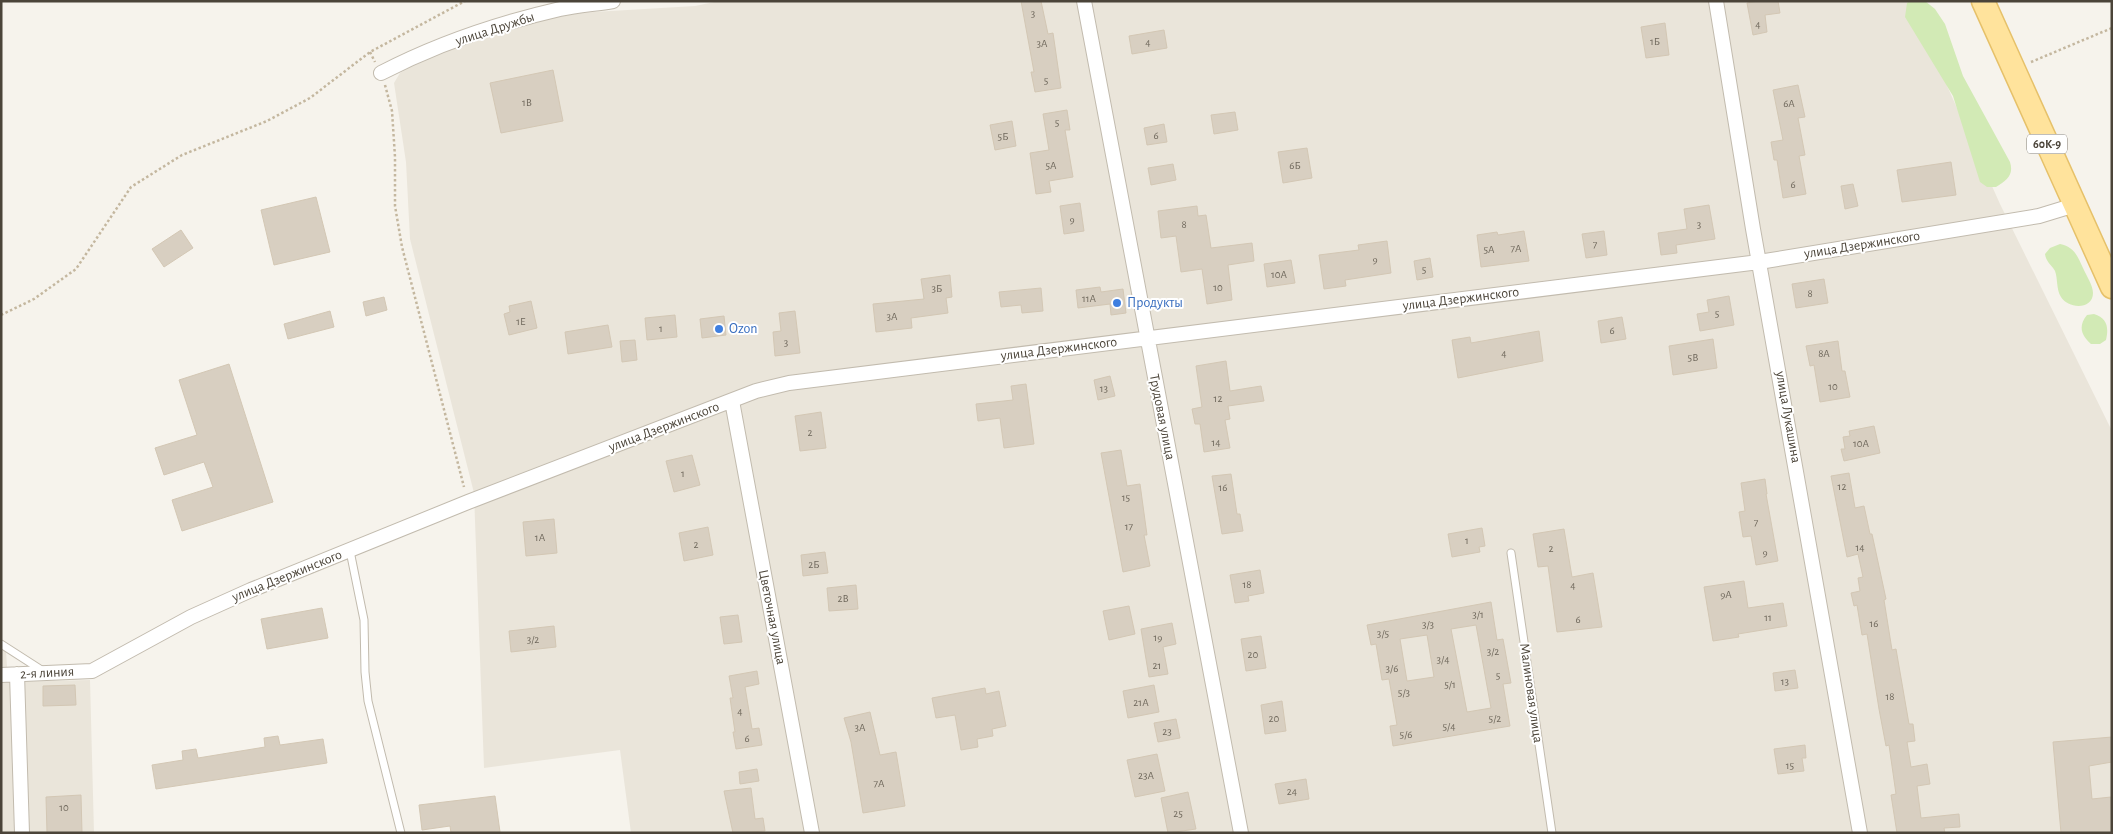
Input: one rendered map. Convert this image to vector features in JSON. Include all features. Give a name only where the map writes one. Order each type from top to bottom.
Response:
[{"type":"main road","name":"60К-9","points":[[1982,1],[2112,286]]},
{"type":"street","name":"улица Дружбы","points":[[381,73],[411,58],[496,26],[562,8],[613,1]]},
{"type":"street","name":"Трудовая улица","points":[[1084,1],[1241,833]]},
{"type":"street","name":"улица Лукашина","points":[[1716,1],[1759,262],[1860,833]]},
{"type":"street","name":"улица Дзержинского","points":[[92,671],[192,617],[252,590],[468,502],[756,391],[789,383],[1759,262],[2039,216],[2075,205]]},
{"type":"street","name":"Цветочная улица","points":[[732,401],[812,833]]},
{"type":"street","name":"2-я линия","points":[[1,675],[92,671]]},
{"type":"street","points":[[17,674],[22,833]]},
{"type":"lane","points":[[350,551],[364,620],[365,672],[368,701],[401,833]]},
{"type":"lane","name":"Малиновая улица","points":[[1511,553],[1552,833]]},
{"type":"lane","points":[[1,644],[46,673]]},
{"type":"path","points":[[1,314],[34,299],[76,269],[131,186],[182,155],[267,122],[310,98],[370,52],[465,1]]},
{"type":"path","points":[[2014,69],[2112,28]]},
{"type":"path","points":[[381,73],[392,111],[395,157],[395,206],[402,247],[468,502]]},
{"type":"shaded area","points":[[719,1],[1909,1],[2000,204],[2112,431],[2112,833],[631,833],[620,750],[484,768],[474,493],[410,239],[406,162],[394,83],[400,73],[416,63],[497,32],[560,14],[695,6]]},
{"type":"shaded area","points":[[1,649],[6,651],[8,682],[90,680],[94,833],[1,833]]},
{"type":"green space","points":[[1910,1],[1925,1],[1935,9],[1945,24],[1963,76],[2010,162],[2011,170],[2009,177],[1996,187],[1987,187],[1980,182],[1953,96],[1905,17],[1907,3]]},
{"type":"green space","points":[[2060,244],[2069,247],[2074,252],[2091,283],[2093,290],[2092,299],[2085,305],[2069,304],[2059,294],[2055,271],[2045,254],[2050,248]]},
{"type":"green space","points":[[2094,314],[2102,318],[2107,327],[2106,340],[2100,344],[2091,344],[2082,330],[2082,323],[2087,315]]},
{"type":"building","points":[[1021,1],[1041,1],[1048,34],[1053,33],[1061,88],[1035,92],[1031,72],[1034,72]]},
{"type":"building","points":[[1778,1],[1780,13],[1765,15],[1767,32],[1753,35],[1747,3]]},
{"type":"building","points":[[1665,23],[1669,55],[1646,58],[1641,27]]},
{"type":"building","points":[[1164,30],[1167,48],[1132,54],[1129,36]]},
{"type":"building","points":[[553,70],[563,121],[501,133],[490,83]]},
{"type":"building","points":[[1798,85],[1805,117],[1798,118],[1805,155],[1799,156],[1806,194],[1783,198],[1777,160],[1774,160],[1771,142],[1783,140],[1773,90]]},
{"type":"building","points":[[1067,110],[1070,130],[1065,130],[1073,177],[1049,181],[1051,192],[1036,194],[1030,153],[1049,150],[1043,114]]},
{"type":"building","points":[[1235,112],[1238,130],[1214,134],[1211,115]]},
{"type":"building","points":[[1012,121],[1016,146],[995,150],[990,125]]},
{"type":"building","points":[[1164,124],[1167,142],[1147,145],[1144,128]]},
{"type":"building","points":[[1307,148],[1312,178],[1283,183],[1278,152]]},
{"type":"building","points":[[1951,162],[1956,195],[1902,202],[1897,170]]},
{"type":"building","points":[[1173,164],[1176,180],[1151,185],[1148,168]]},
{"type":"building","points":[[1853,184],[1858,206],[1845,209],[1841,186]]},
{"type":"building","points":[[316,197],[330,252],[274,265],[261,210]]},
{"type":"building","points":[[1080,203],[1084,231],[1064,234],[1060,206]]},
{"type":"building","points":[[1709,205],[1715,239],[1676,245],[1677,253],[1661,255],[1658,233],[1687,229],[1684,209]]},
{"type":"building","points":[[1197,206],[1198,216],[1206,215],[1211,248],[1252,243],[1254,261],[1228,265],[1232,300],[1207,304],[1202,269],[1181,272],[1176,236],[1161,238],[1158,211]]},
{"type":"building","points":[[181,230],[193,248],[164,267],[152,249]]},
{"type":"building","points":[[1524,231],[1529,261],[1481,267],[1477,235],[1497,232],[1498,235]]},
{"type":"building","points":[[1604,231],[1607,255],[1586,258],[1582,234]]},
{"type":"building","points":[[1387,241],[1391,273],[1345,280],[1346,286],[1324,289],[1319,255],[1359,250],[1358,245]]},
{"type":"building","points":[[1430,258],[1433,277],[1417,280],[1414,261]]},
{"type":"building","points":[[1291,260],[1295,283],[1267,287],[1264,264]]},
{"type":"building","points":[[950,275],[952,297],[946,298],[948,313],[911,318],[912,328],[876,332],[873,304],[924,299],[921,279]]},
{"type":"building","points":[[1824,279],[1828,303],[1796,308],[1792,284]]},
{"type":"building","points":[[1100,287],[1101,292],[1123,289],[1126,313],[1111,315],[1110,304],[1078,308],[1076,290]]},
{"type":"building","points":[[1041,288],[1043,311],[1022,313],[1021,305],[1001,307],[999,292]]},
{"type":"building","points":[[1729,296],[1734,325],[1700,331],[1697,314],[1709,312],[1707,300]]},
{"type":"building","points":[[384,297],[387,310],[366,316],[363,302]]},
{"type":"building","points":[[531,301],[537,328],[509,335],[504,314],[510,312],[509,306]]},
{"type":"building","points":[[330,311],[334,327],[288,339],[284,324]]},
{"type":"building","points":[[795,311],[800,353],[775,356],[773,332],[781,331],[779,313]]},
{"type":"building","points":[[675,315],[677,337],[647,340],[645,318]]},
{"type":"building","points":[[724,316],[726,335],[702,338],[700,319]]},
{"type":"building","points":[[1622,317],[1626,339],[1601,343],[1598,321]]},
{"type":"building","points":[[608,325],[612,347],[568,354],[565,332]]},
{"type":"building","points":[[1539,331],[1543,361],[1458,378],[1452,340],[1470,337],[1471,343]]},
{"type":"building","points":[[1713,339],[1717,368],[1673,375],[1669,346]]},
{"type":"building","points":[[635,340],[637,360],[622,362],[620,341]]},
{"type":"building","points":[[1838,341],[1842,371],[1845,371],[1850,397],[1820,402],[1814,365],[1810,366],[1806,346]]},
{"type":"building","points":[[1226,361],[1230,391],[1261,386],[1264,401],[1228,406],[1230,419],[1225,420],[1230,448],[1204,452],[1200,424],[1195,424],[1192,409],[1202,407],[1196,366]]},
{"type":"building","points":[[229,364],[273,502],[182,531],[172,500],[213,487],[204,462],[164,475],[155,448],[197,435],[179,380]]},
{"type":"building","points":[[1110,376],[1115,396],[1098,400],[1094,380]]},
{"type":"building","points":[[1026,384],[1034,444],[1004,448],[1000,418],[978,421],[976,404],[1013,400],[1011,386]]},
{"type":"building","points":[[821,412],[826,448],[800,451],[795,416]]},
{"type":"building","points":[[1874,426],[1880,453],[1844,461],[1841,449],[1845,449],[1843,437],[1850,436],[1849,431]]},
{"type":"building","points":[[1121,450],[1127,486],[1140,484],[1147,535],[1144,535],[1150,566],[1123,572],[1101,453]]},
{"type":"building","points":[[692,455],[700,485],[674,492],[666,461]]},
{"type":"building","points":[[1849,473],[1855,508],[1864,506],[1870,534],[1872,534],[1886,599],[1884,600],[1892,650],[1896,649],[1909,724],[1913,724],[1915,741],[1907,742],[1911,767],[1927,764],[1930,784],[1917,786],[1921,818],[1959,814],[1960,827],[1944,828],[1945,833],[1897,833],[1891,795],[1896,794],[1889,745],[1886,746],[1867,634],[1862,635],[1857,605],[1854,606],[1851,593],[1860,591],[1858,578],[1863,577],[1858,554],[1847,557],[1831,476]]},
{"type":"building","points":[[1231,474],[1237,514],[1240,514],[1243,531],[1222,534],[1212,476]]},
{"type":"building","points":[[1765,479],[1778,561],[1756,565],[1751,536],[1743,537],[1739,512],[1745,511],[1741,483]]},
{"type":"building","points":[[554,519],[557,553],[526,556],[523,522]]},
{"type":"building","points":[[708,527],[713,555],[684,561],[679,533]]},
{"type":"building","points":[[1482,528],[1485,546],[1479,547],[1480,552],[1452,557],[1448,534]]},
{"type":"building","points":[[1564,529],[1572,577],[1593,573],[1602,627],[1557,632],[1548,566],[1538,567],[1533,534]]},
{"type":"building","points":[[825,552],[828,573],[803,576],[801,555]]},
{"type":"building","points":[[1260,570],[1264,593],[1248,596],[1249,601],[1235,603],[1230,575]]},
{"type":"building","points":[[1744,581],[1748,608],[1783,603],[1787,626],[1738,634],[1739,637],[1713,641],[1704,587]]},
{"type":"building","points":[[856,585],[858,609],[829,611],[827,588]]},
{"type":"building","points":[[1491,602],[1497,640],[1503,639],[1511,683],[1503,684],[1510,726],[1393,746],[1390,726],[1397,725],[1389,679],[1382,680],[1376,644],[1371,645],[1367,625]],"holes":[[[1476,625],[1491,708],[1467,712],[1451,629]],[[1427,635],[1434,677],[1407,681],[1400,639]]]},
{"type":"building","points":[[1129,606],[1135,634],[1109,640],[1103,611]]},
{"type":"building","points":[[322,608],[328,638],[267,649],[261,619]]},
{"type":"building","points":[[738,615],[742,642],[724,644],[720,617]]},
{"type":"building","points":[[1172,623],[1176,644],[1163,647],[1168,674],[1149,677],[1141,629]]},
{"type":"building","points":[[554,626],[556,647],[511,652],[509,631]]},
{"type":"building","points":[[1261,636],[1266,668],[1246,671],[1241,639]]},
{"type":"building","points":[[1795,670],[1798,688],[1775,691],[1773,673]]},
{"type":"building","points":[[757,671],[759,684],[745,687],[752,729],[759,728],[762,745],[736,749],[730,698],[733,698],[729,676]]},
{"type":"building","points":[[75,685],[76,705],[43,706],[43,686]]},
{"type":"building","points":[[1154,685],[1159,712],[1128,718],[1123,691]]},
{"type":"building","points":[[985,688],[986,694],[999,691],[1006,726],[992,729],[993,736],[977,739],[978,747],[961,750],[955,715],[936,718],[932,698]]},
{"type":"building","points":[[1282,701],[1286,731],[1265,734],[1261,705]]},
{"type":"building","points":[[870,712],[880,755],[896,752],[905,806],[863,813],[851,742],[844,718]]},
{"type":"building","points":[[1176,719],[1180,738],[1158,742],[1154,723]]},
{"type":"building","points":[[278,736],[280,745],[323,739],[327,763],[156,789],[152,765],[183,760],[182,751],[196,749],[198,758],[265,747],[264,738]]},
{"type":"building","points":[[2112,737],[2112,762],[2089,766],[2092,799],[2111,797],[2112,833],[2061,833],[2053,742]]},
{"type":"building","points":[[1805,745],[1806,758],[1802,758],[1804,771],[1778,774],[1774,749]]},
{"type":"building","points":[[1157,754],[1165,791],[1135,797],[1127,760]]},
{"type":"building","points":[[757,769],[759,781],[740,784],[739,772]]},
{"type":"building","points":[[1306,779],[1309,799],[1279,804],[1275,784]]},
{"type":"building","points":[[751,788],[755,819],[763,818],[765,831],[733,833],[724,791]]},
{"type":"building","points":[[1188,792],[1196,829],[1168,833],[1161,798]]},
{"type":"building","points":[[81,795],[82,833],[47,833],[46,797]]},
{"type":"building","points":[[495,796],[500,832],[451,833],[450,826],[422,830],[419,805]]},
{"type":"place","name":"Продукты","points":[[1117,303]]},
{"type":"place","name":"Ozon","points":[[719,329]]}]
